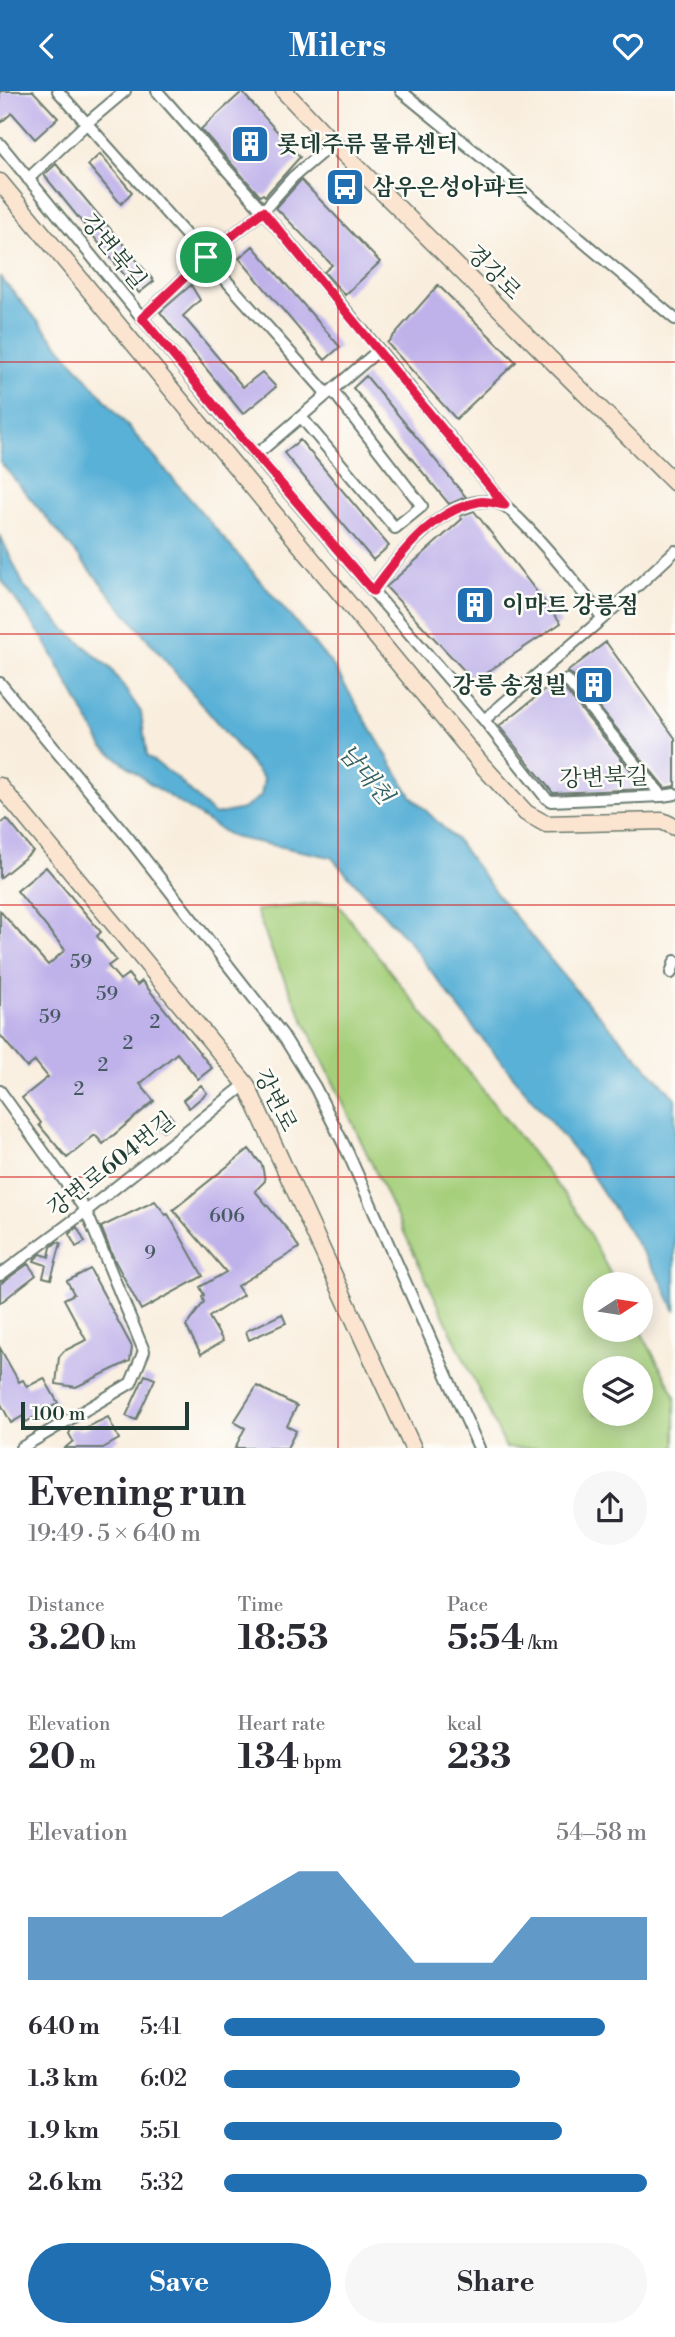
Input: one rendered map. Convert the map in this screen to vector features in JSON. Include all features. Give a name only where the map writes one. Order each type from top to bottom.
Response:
[{"type":"street","points":[[58,91],[330,392],[422,506],[395,528],[301,417]]},
{"type":"street","points":[[28,179],[125,91]]},
{"type":"street","points":[[157,91],[263,211],[505,505],[541,541],[603,618]]},
{"type":"street","name":"경강로","points":[[284,91],[675,483]]},
{"type":"street","points":[[401,91],[675,319]]},
{"type":"street","points":[[142,318],[206,257],[263,211],[293,177],[333,143]]},
{"type":"street","name":"강변북길","points":[[0,144],[256,456],[484,720],[546,798],[551,801],[675,794]]},
{"type":"street","points":[[0,183],[483,766],[526,813],[546,824],[662,821],[675,827]]},
{"type":"street","points":[[256,456],[379,350]]},
{"type":"street","points":[[373,591],[396,559],[443,515],[480,501],[505,505]]},
{"type":"street","points":[[484,720],[603,618],[675,551]]},
{"type":"street","points":[[567,680],[662,796]]},
{"type":"street","points":[[0,683],[130,840],[282,1034],[315,1087],[348,1153],[479,1448]]},
{"type":"street","name":"강변로","points":[[1,789],[246,1084],[413,1448]]},
{"type":"street","points":[[671,972],[675,961]]},
{"type":"street","name":"강변로604번길","points":[[0,1275],[86,1211],[246,1084]]},
{"type":"street","points":[[0,1091],[86,1211],[144,1351],[131,1383],[21,1448]]},
{"type":"green space","points":[[336,902],[575,1208],[610,1272],[583,1272],[583,1342],[646,1342],[675,1395],[675,1448],[506,1448],[275,959],[256,910]]},
{"type":"water","name":"남대천","points":[[0,277],[334,667],[411,796],[457,841],[573,987],[675,1098],[675,1311],[661,1280],[581,1159],[477,1032],[406,938],[331,857],[232,837],[152,785],[103,747],[43,638],[0,578],[0,535],[25,588],[66,630],[111,669],[141,712],[147,756],[177,778],[214,815],[243,809],[261,796],[264,779],[0,462]]},
{"type":"building","points":[[0,91],[33,91],[58,118],[35,139],[12,113],[0,123]]},
{"type":"building","name":"롯데주류 물류센터","points":[[242,92],[300,157],[265,196],[260,196],[201,129]]},
{"type":"building","points":[[100,154],[132,192],[121,204],[88,165]]},
{"type":"building","points":[[56,164],[154,281],[139,293],[44,175]]},
{"type":"building","points":[[301,180],[380,262],[345,295],[324,272],[332,265],[276,208]]},
{"type":"building","points":[[253,246],[340,347],[325,360],[239,258]]},
{"type":"building","points":[[191,285],[200,300],[183,316],[243,387],[262,372],[276,387],[243,414],[160,312]]},
{"type":"building","points":[[438,285],[516,362],[456,419],[387,343]]},
{"type":"building","points":[[366,376],[466,497],[449,504],[353,388]]},
{"type":"building","points":[[300,440],[389,546],[373,560],[284,453]]},
{"type":"building","name":"이마트 강릉점","points":[[474,511],[561,623],[474,681],[386,587],[462,519],[460,516]]},
{"type":"building","points":[[606,642],[675,738],[675,786],[665,788],[573,675],[567,672]]},
{"type":"building","points":[[559,679],[561,685],[646,789],[553,793],[499,726]]},
{"type":"building","points":[[7,819],[33,851],[0,878],[0,824]]},
{"type":"building","points":[[46,867],[101,932],[97,936],[116,960],[108,966],[120,980],[128,974],[137,985],[142,981],[212,1068],[198,1079],[177,1053],[140,1084],[154,1101],[103,1144],[95,1135],[67,1158],[39,1125],[41,1123],[22,1098],[48,1077],[35,1061],[27,1068],[0,1035],[0,911],[48,965],[65,950],[17,891]]},
{"type":"building","points":[[201,1085],[207,1093],[189,1108],[183,1100]]},
{"type":"building","points":[[169,1114],[175,1122],[163,1131],[157,1124]]},
{"type":"building","points":[[249,1149],[262,1165],[265,1181],[255,1191],[288,1230],[299,1248],[237,1286],[243,1295],[209,1317],[223,1341],[201,1354],[186,1326],[204,1302],[200,1287],[226,1272],[173,1210]]},
{"type":"building","points":[[155,1201],[166,1215],[168,1214],[203,1276],[141,1310],[114,1259],[101,1227]]},
{"type":"building","points":[[77,1227],[85,1242],[76,1247],[69,1234]]},
{"type":"building","points":[[57,1242],[61,1243],[51,1279],[43,1277],[46,1265],[34,1261],[41,1254],[49,1257],[51,1247]]},
{"type":"building","points":[[28,1264],[36,1275],[0,1303],[0,1284]]},
{"type":"building","points":[[90,1269],[132,1347],[130,1361],[76,1387],[56,1384],[59,1357],[64,1351],[86,1340],[64,1299],[74,1294],[67,1281]]},
{"type":"building","points":[[282,1314],[286,1323],[249,1340],[246,1331]]},
{"type":"building","points":[[0,1348],[19,1382],[23,1380],[27,1387],[44,1378],[58,1403],[26,1422],[23,1416],[11,1423],[0,1402]]},
{"type":"building","points":[[145,1375],[155,1379],[136,1420],[126,1416]]},
{"type":"building","points":[[257,1386],[297,1406],[287,1426],[296,1431],[287,1448],[235,1448],[245,1428],[234,1422]]},
{"type":"building","points":[[108,1417],[119,1439],[103,1448],[65,1448],[73,1441],[69,1434],[71,1429],[81,1430]]},
{"type":"place","name":"롯데주류 물류센터","points":[[250,144]]},
{"type":"place","name":"삼우은성아파트","points":[[345,187]]},
{"type":"place","name":"이마트 강릉점","points":[[475,605]]},
{"type":"place","name":"강릉 송정빌","points":[[594,685]]},
{"type":"route","points":[[263,211],[505,505],[480,501],[443,515],[396,559],[373,591],[142,318],[206,257],[263,211]]}]
